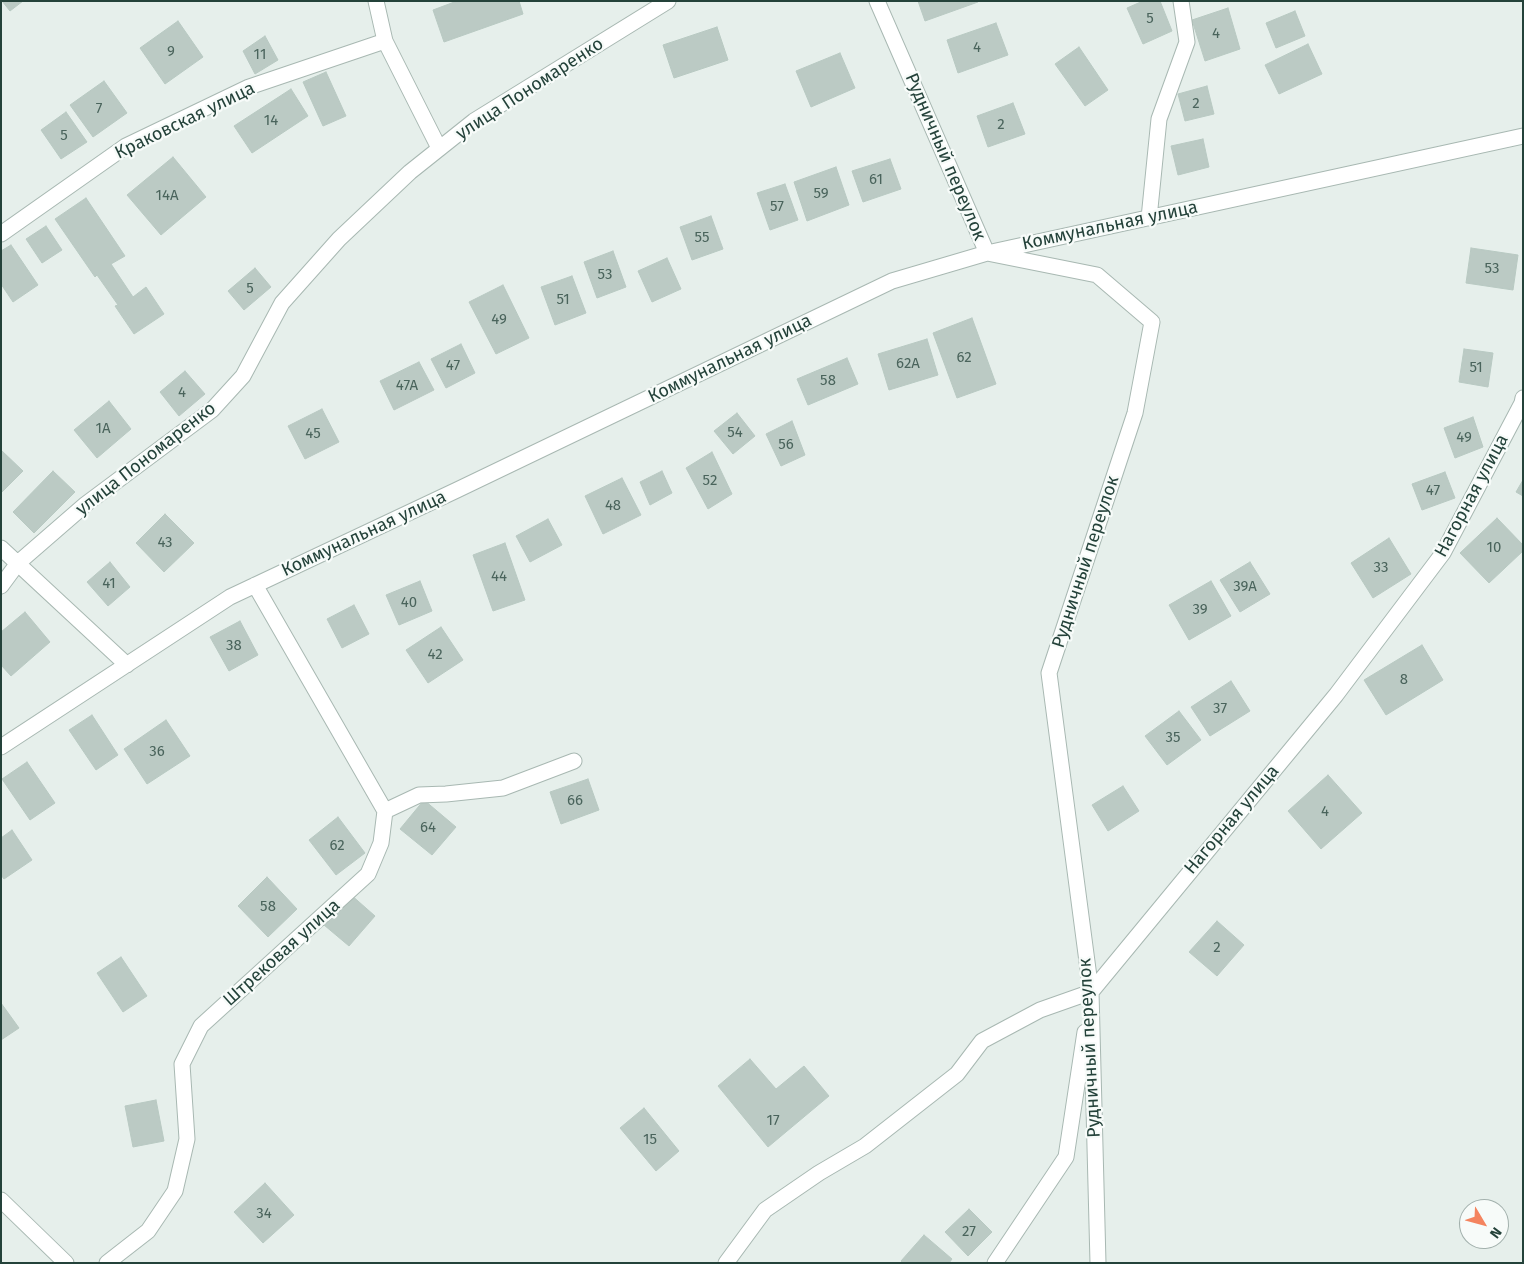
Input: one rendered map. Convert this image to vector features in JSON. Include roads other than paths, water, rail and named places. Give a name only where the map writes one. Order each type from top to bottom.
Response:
[{"type":"street","points":[[376,1],[385,41],[440,148]]},
{"type":"street","name":"улица Пономаренко","points":[[1,586],[18,563],[86,504],[212,410],[243,376],[282,303],[339,239],[410,172],[474,121],[668,1]]},
{"type":"street","name":"Рудничный переулок","points":[[877,1],[987,253],[1097,275],[1152,322],[1135,413],[1049,673],[1091,992],[1098,1263]]},
{"type":"street","points":[[1149,218],[1159,119],[1187,42],[1180,1]]},
{"type":"street","name":"Краковская улица","points":[[1,234],[126,146],[249,87],[385,41]]},
{"type":"street","name":"Коммунальная улица","points":[[1,747],[230,597],[892,281],[987,253],[1523,136]]},
{"type":"street","name":"Нагорная улица","points":[[1091,992],[1336,695],[1443,553],[1523,398]]},
{"type":"street","points":[[1,548],[127,665]]},
{"type":"street","points":[[255,585],[385,811],[420,794],[446,794],[503,788],[574,761]]},
{"type":"street","name":"Штрековая улица","points":[[107,1263],[148,1231],[175,1191],[187,1139],[182,1064],[201,1026],[368,874],[381,843],[385,811]]},
{"type":"street","points":[[726,1263],[765,1210],[865,1146],[957,1074],[982,1041],[1040,1010],[1091,992],[1066,1157],[995,1263]]},
{"type":"street","points":[[1,1200],[66,1263]]}]
